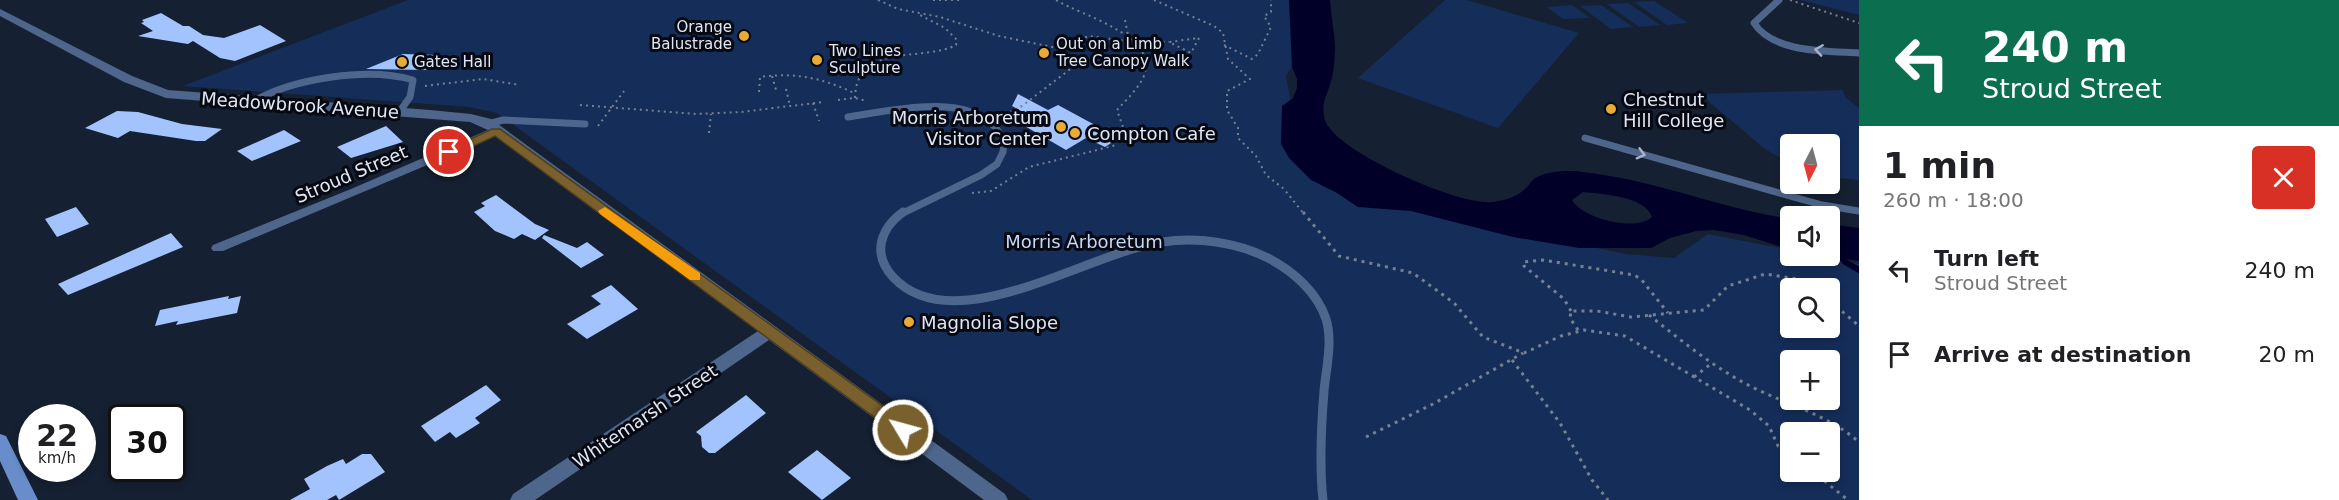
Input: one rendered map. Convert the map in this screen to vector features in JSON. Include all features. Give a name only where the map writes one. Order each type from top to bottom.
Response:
[{"type":"street","name":"Meadowbrook Avenue","points":[[0,12],[157,92],[177,96],[471,118],[492,127],[998,500]]},
{"type":"street","name":"Stroud Street","points":[[218,248],[356,192],[492,127]]},
{"type":"street","name":"Whitemarsh Street","points":[[520,500],[770,331]]},
{"type":"street","points":[[0,441],[28,500]]},
{"type":"lane","points":[[1779,0],[1754,23],[1760,32],[1780,42],[1821,51],[1859,53]]},
{"type":"lane","points":[[254,101],[276,88],[346,78],[396,75],[407,77],[413,81],[414,86],[408,102],[400,111]]},
{"type":"lane","points":[[848,117],[933,106],[965,110],[982,117],[1000,132],[1005,144],[1002,155],[987,172],[902,213],[888,225],[881,239],[879,255],[888,272],[904,286],[926,297],[968,301],[993,297],[1134,247],[1172,239],[1202,239],[1235,245],[1268,258],[1294,275],[1313,295],[1327,324],[1320,451],[1323,500]]},
{"type":"lane","points":[[492,127],[503,120],[585,124]]},
{"type":"lane","points":[[1585,138],[1822,205],[1859,211]]},
{"type":"path","points":[[838,100],[855,98],[854,93],[865,72],[880,60],[903,54],[946,50],[956,45],[957,40],[951,33],[914,13],[878,0]]},
{"type":"path","points":[[933,0],[941,2],[962,0]]},
{"type":"path","points":[[957,187],[974,194],[991,191],[1029,167],[1098,150],[1121,141],[1124,127],[1117,110],[1144,76],[1147,67],[1141,50],[1132,39],[1119,31],[1080,15],[1056,0]]},
{"type":"path","points":[[1154,0],[1218,28],[1223,34],[1224,51],[1230,61],[1247,73],[1250,79],[1227,91],[1227,110],[1238,128],[1238,138],[1256,156],[1266,174],[1278,183],[1310,220],[1329,248],[1339,255],[1413,273],[1454,303],[1483,337],[1524,353]]},
{"type":"path","points":[[1224,45],[1235,49],[1246,58],[1251,59],[1258,54],[1271,27],[1264,16],[1271,12],[1271,0]]},
{"type":"path","points":[[1790,0],[1859,23]]},
{"type":"path","points":[[914,13],[940,17],[999,36],[1057,48],[1070,57],[1073,67],[1050,82],[1037,97],[1016,109]]},
{"type":"path","points":[[1125,20],[1129,40],[1133,42]]},
{"type":"path","points":[[1057,48],[1089,36],[1133,42],[1169,42],[1199,38],[1191,53],[1169,42]]},
{"type":"path","points":[[759,92],[758,78],[798,74],[816,76],[854,93]]},
{"type":"path","points":[[772,76],[776,90]]},
{"type":"path","points":[[414,86],[435,86],[483,79],[520,85]]},
{"type":"path","points":[[786,89],[790,106]]},
{"type":"path","points":[[597,127],[624,91]]},
{"type":"path","points":[[580,105],[711,114],[823,102]]},
{"type":"path","points":[[813,103],[819,121]]},
{"type":"path","points":[[709,133],[711,114]]},
{"type":"path","points":[[1578,330],[1570,318],[1572,311],[1564,299],[1524,266],[1523,262],[1543,260],[1634,275],[1641,279],[1668,313]]},
{"type":"path","points":[[1572,311],[1597,311],[1631,317],[1704,310],[1728,286],[1765,274],[1791,278]]},
{"type":"path","points":[[1840,310],[1859,326]]},
{"type":"path","points":[[1648,315],[1712,363],[1754,388],[1834,422],[1859,442]]},
{"type":"path","points":[[1366,437],[1425,409],[1456,389],[1524,353],[1578,330],[1607,330],[1625,336],[1750,410],[1769,426],[1780,448]]},
{"type":"path","points":[[1512,360],[1532,383],[1575,447],[1592,484],[1608,500]]},
{"type":"path","points":[[1694,377],[1712,363]]},
{"type":"path","points":[[1826,482],[1848,500]]},
{"type":"green space","name":"Morris Arboretum","points":[[408,0],[1302,0],[1313,31],[1286,76],[1295,124],[1518,232],[1626,254],[1674,258],[1708,234],[1780,248],[1780,266],[1840,266],[1840,260],[1859,264],[1859,500],[1032,500],[497,113],[469,107],[183,86]]},
{"type":"green space","points":[[1445,0],[1467,0],[1579,33],[1498,128],[1358,78]]},
{"type":"green space","points":[[1800,0],[1859,0],[1859,15]]},
{"type":"green space","points":[[1654,1],[1688,23],[1667,25],[1634,2]]},
{"type":"green space","points":[[1628,3],[1660,25],[1639,27],[1607,4]]},
{"type":"green space","points":[[1572,5],[1590,18],[1563,19],[1547,7]]},
{"type":"green space","points":[[1601,5],[1633,27],[1611,29],[1580,6]]},
{"type":"green space","points":[[1843,90],[1845,97],[1859,108],[1859,180],[1840,178],[1840,134],[1780,134],[1780,158],[1765,149],[1700,94]]},
{"type":"shaded area","points":[[1289,0],[1330,0],[1335,54],[1334,68],[1324,104],[1325,120],[1333,133],[1373,161],[1427,186],[1476,201],[1492,202],[1510,198],[1522,192],[1539,176],[1557,172],[1582,172],[1635,181],[1780,217],[1780,246],[1744,235],[1714,230],[1696,231],[1670,238],[1651,248],[1579,248],[1513,237],[1411,211],[1358,207],[1311,180],[1289,158],[1281,144],[1282,106],[1293,98],[1297,88],[1297,79],[1292,67]],"holes":[[[1583,192],[1632,200],[1648,210],[1652,217],[1634,223],[1610,221],[1587,213],[1572,200]]]},
{"type":"shaded area","points":[[1840,225],[1859,228],[1859,261],[1840,258]]},
{"type":"building","points":[[161,13],[203,35],[224,38],[260,25],[286,41],[235,61],[220,58],[193,41],[188,44],[138,36],[153,31],[141,23],[144,22],[142,20]]},
{"type":"building","name":"Gates Hall","points":[[403,54],[439,55],[426,70],[366,69]]},
{"type":"building","name":"Morris Arboretum Visitor Center","points":[[1018,94],[1048,110],[1058,105],[1119,138],[1105,147],[1086,138],[1066,150],[1023,125],[1034,118],[1012,106]]},
{"type":"building","points":[[117,111],[138,112],[182,124],[222,129],[205,141],[196,141],[130,131],[118,138],[85,128]]},
{"type":"building","points":[[386,126],[403,142],[351,158],[337,147]]},
{"type":"building","points":[[284,130],[301,141],[252,161],[237,151]]},
{"type":"building","points":[[496,195],[535,224],[549,230],[535,240],[522,234],[514,239],[495,231],[474,212],[485,206],[481,203]]},
{"type":"building","points":[[76,207],[89,224],[57,237],[45,219]]},
{"type":"building","points":[[171,233],[183,247],[68,295],[58,284]]},
{"type":"building","points":[[544,235],[577,248],[587,242],[604,255],[581,268],[542,238]]},
{"type":"building","points":[[611,285],[638,309],[587,339],[567,324],[601,304],[591,296]]},
{"type":"building","points":[[229,296],[228,299],[241,296],[237,313],[176,325],[178,321],[155,326],[160,310]]},
{"type":"building","points":[[486,385],[501,400],[475,418],[480,423],[456,438],[450,432],[435,442],[421,426]]},
{"type":"building","points":[[746,395],[766,413],[715,453],[709,453],[702,447],[701,436],[696,432]]},
{"type":"building","points":[[817,450],[851,478],[822,500],[788,472]]},
{"type":"building","points":[[362,454],[371,454],[385,472],[339,500],[336,495],[327,500],[290,500],[310,489],[304,479],[343,459],[346,464]]},
{"type":"waterway","points":[[1840,256],[1845,262],[1859,270]]},
{"type":"slow traffic","points":[[605,211],[695,277]]},
{"type":"place","name":"Orange Balustrade","points":[[744,36]]},
{"type":"place","name":"Out on a Limb Tree Canopy Walk","points":[[1044,53]]},
{"type":"place","name":"Two Lines Sculpture","points":[[817,60]]},
{"type":"place","name":"Gates Hall","points":[[402,62]]},
{"type":"place","name":"Chestnut Hill College","points":[[1611,109]]},
{"type":"place","name":"Morris Arboretum Visitor Center","points":[[1061,127]]},
{"type":"place","name":"Compton Cafe","points":[[1075,133]]},
{"type":"place","name":"Magnolia Slope","points":[[909,322]]},
{"type":"route","points":[[449,152],[496,131],[903,430]]}]
